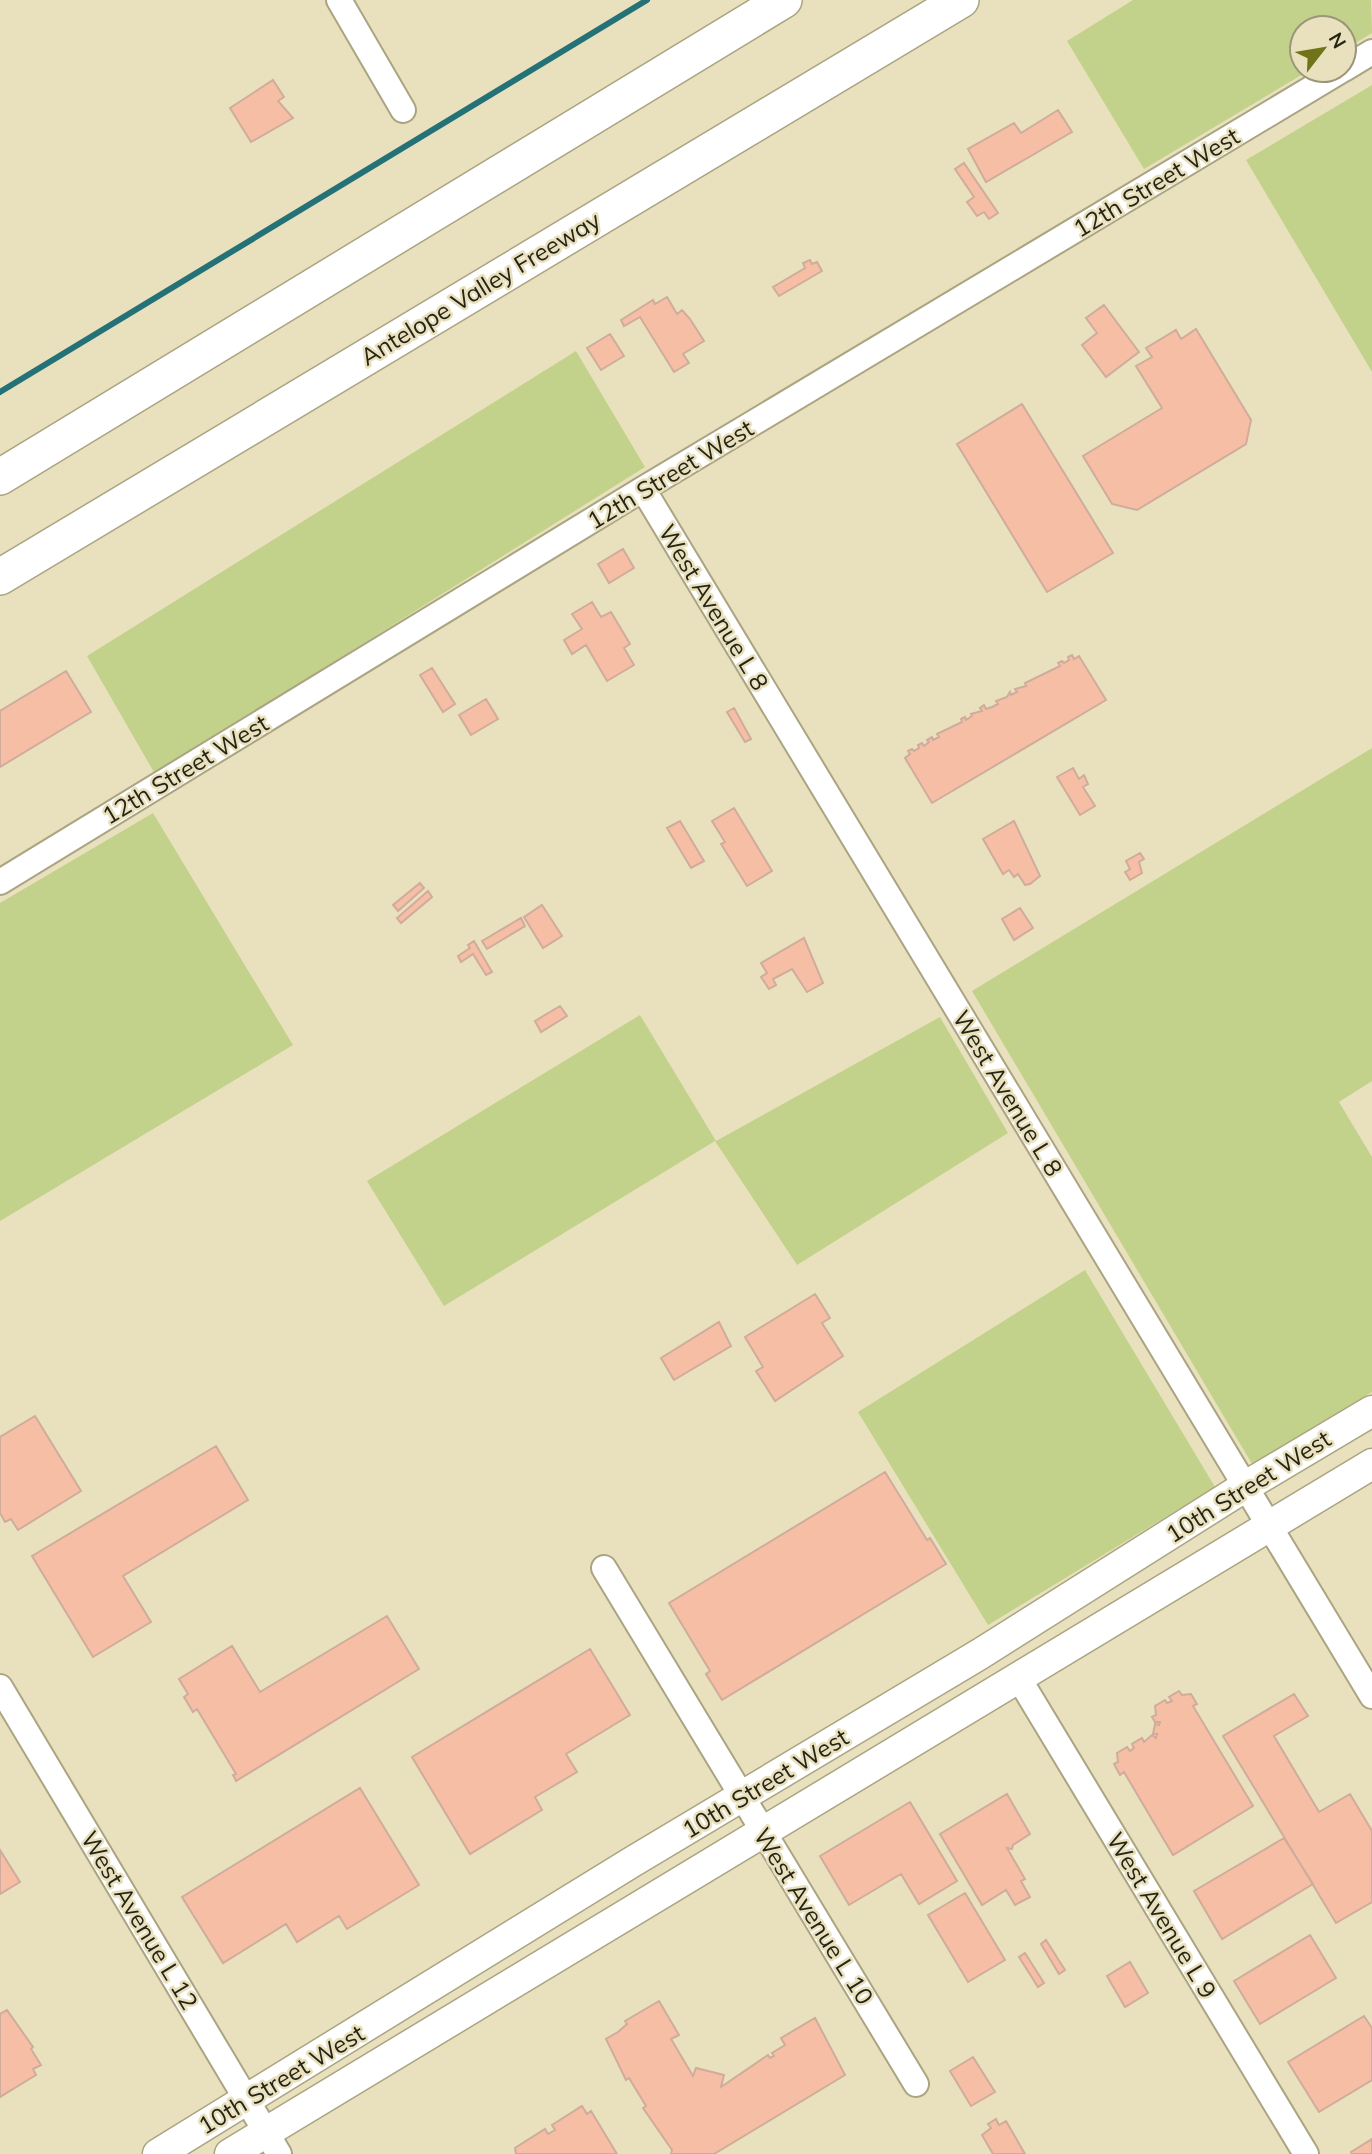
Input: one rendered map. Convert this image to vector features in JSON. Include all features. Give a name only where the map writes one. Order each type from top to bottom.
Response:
[{"type":"highway","points":[[0,477],[784,0]]},
{"type":"highway","name":"Antelope Valley Freeway","points":[[0,577],[961,0]]},
{"type":"main road","name":"10th Street West","points":[[158,2154],[1372,1411]]},
{"type":"main road","name":"10th Street West","points":[[230,2154],[273,2143],[761,1830],[1372,1464]]},
{"type":"main road","points":[[1018,1677],[1015,1658],[1025,1647],[1086,1608],[1123,1564]]},
{"type":"street","points":[[339,0],[403,110]]},
{"type":"street","name":"12th Street West","points":[[0,882],[643,489],[1318,84]]},
{"type":"street","name":"West Avenue L 8","points":[[643,489],[1372,1696]]},
{"type":"street","name":"West Avenue L 10","points":[[604,1568],[916,2084]]},
{"type":"street","name":"West Avenue L 9","points":[[1018,1677],[1306,2154]]},
{"type":"street","name":"West Avenue L 12","points":[[0,1687],[273,2143]]},
{"type":"green space","points":[[1133,0],[1371,0],[1372,33],[1358,42],[1358,14],[1288,14],[1288,83],[1144,169],[1067,41]]},
{"type":"green space","points":[[1372,85],[1372,372],[1246,160]]},
{"type":"green space","points":[[576,351],[645,467],[155,774],[87,656]]},
{"type":"green space","points":[[1372,748],[1372,1081],[1339,1102],[1372,1157],[1372,1392],[1252,1464],[972,991]]},
{"type":"green space","points":[[153,813],[293,1045],[0,1221],[0,903]]},
{"type":"green space","points":[[640,1015],[716,1141],[940,1017],[1008,1133],[797,1265],[715,1141],[444,1306],[367,1181]]},
{"type":"green space","points":[[1085,1270],[1215,1487],[988,1625],[858,1412]]},
{"type":"building","points":[[273,80],[284,97],[278,101],[293,118],[251,142],[230,108]]},
{"type":"building","points":[[1058,110],[1072,132],[986,182],[968,149],[1014,123],[1021,133]]},
{"type":"building","points":[[964,163],[998,213],[989,219],[984,212],[977,216],[967,202],[974,197],[955,169]]},
{"type":"building","points":[[810,260],[812,264],[817,262],[822,271],[779,296],[773,287],[805,268],[803,263]]},
{"type":"building","points":[[667,297],[677,314],[682,310],[690,319],[704,341],[683,354],[689,363],[674,372],[640,317],[624,326],[621,320],[653,300],[655,304]]},
{"type":"building","points":[[1104,305],[1139,352],[1106,377],[1082,345],[1097,333],[1086,318]]},
{"type":"building","points":[[1196,329],[1251,420],[1246,444],[1137,510],[1112,504],[1083,456],[1162,408],[1136,366],[1152,357],[1146,348],[1176,330],[1181,339]]},
{"type":"building","points":[[610,334],[624,356],[601,370],[587,348]]},
{"type":"building","points":[[1022,404],[1113,553],[1047,592],[957,444]]},
{"type":"building","points":[[623,549],[634,568],[609,583],[598,564]]},
{"type":"building","points":[[592,602],[601,617],[611,612],[630,644],[624,648],[634,665],[607,681],[586,645],[572,654],[564,640],[582,629],[572,614]]},
{"type":"building","points":[[1072,655],[1074,659],[1079,656],[1106,700],[932,803],[905,758],[910,754],[908,751],[914,751],[922,743],[924,746],[929,742],[927,740],[939,737],[937,734],[962,722],[961,719],[965,717],[966,720],[971,714],[982,711],[980,708],[984,705],[986,709],[998,704],[996,701],[1007,697],[1010,692],[1011,695],[1017,692],[1015,689],[1026,686],[1025,683],[1060,666],[1058,663],[1064,663]]},
{"type":"building","points":[[432,668],[455,704],[443,712],[420,675]]},
{"type":"building","points":[[66,671],[91,712],[0,767],[0,711]]},
{"type":"building","points":[[486,699],[498,719],[471,735],[459,715]]},
{"type":"building","points":[[734,708],[751,739],[745,742],[727,712]]},
{"type":"building","points":[[1073,768],[1079,779],[1084,775],[1088,784],[1083,787],[1095,806],[1080,815],[1057,777]]},
{"type":"building","points":[[734,808],[772,871],[747,886],[721,844],[725,842],[712,821]]},
{"type":"building","points":[[680,821],[704,861],[691,868],[667,828]]},
{"type":"building","points":[[1014,821],[1040,876],[1030,884],[1025,885],[1018,874],[1014,877],[1009,870],[1003,874],[983,839]]},
{"type":"building","points":[[1140,853],[1144,859],[1139,862],[1142,873],[1130,880],[1125,872],[1130,869],[1126,861]]},
{"type":"building","points":[[420,883],[424,888],[398,911],[393,905]]},
{"type":"building","points":[[428,891],[432,897],[401,923],[397,918]]},
{"type":"building","points":[[542,905],[562,936],[543,948],[524,917]]},
{"type":"building","points":[[1020,908],[1033,928],[1014,940],[1002,919]]},
{"type":"building","points":[[521,918],[525,926],[487,949],[482,941]]},
{"type":"building","points":[[804,938],[823,983],[807,992],[792,969],[773,979],[776,985],[769,989],[761,977],[767,973],[761,963]]},
{"type":"building","points":[[474,941],[492,972],[486,975],[473,954],[461,962],[458,956],[470,948],[468,945]]},
{"type":"building","points":[[560,1006],[567,1016],[541,1032],[535,1021]]},
{"type":"building","points":[[815,1294],[830,1318],[822,1323],[843,1356],[775,1401],[756,1371],[763,1367],[745,1337]]},
{"type":"building","points":[[719,1322],[731,1346],[674,1380],[661,1358]]},
{"type":"building","points":[[35,1416],[81,1491],[18,1530],[11,1519],[5,1522],[0,1513],[0,1437]]},
{"type":"building","points":[[216,1446],[248,1500],[123,1576],[151,1622],[93,1657],[32,1556]]},
{"type":"building","points":[[885,1472],[927,1540],[930,1538],[946,1564],[722,1700],[706,1674],[710,1671],[669,1603]]},
{"type":"building","points":[[387,1616],[419,1669],[236,1781],[233,1775],[236,1774],[197,1709],[193,1712],[184,1697],[188,1694],[179,1679],[232,1646],[260,1692]]},
{"type":"building","points":[[590,1649],[630,1715],[566,1754],[577,1772],[535,1797],[542,1810],[470,1854],[412,1757]]},
{"type":"building","points":[[1179,1691],[1182,1695],[1191,1694],[1197,1704],[1193,1706],[1253,1806],[1173,1855],[1124,1772],[1120,1775],[1114,1764],[1118,1762],[1117,1753],[1127,1747],[1130,1751],[1134,1748],[1132,1744],[1142,1738],[1144,1742],[1152,1735],[1156,1738],[1157,1734],[1153,1734],[1155,1724],[1159,1725],[1160,1722],[1155,1722],[1152,1717],[1156,1715],[1155,1706],[1165,1700],[1167,1703],[1172,1701],[1169,1697]]},
{"type":"building","points":[[1294,1694],[1308,1716],[1274,1736],[1319,1812],[1350,1794],[1372,1831],[1372,1902],[1336,1923],[1223,1736]]},
{"type":"building","points":[[360,1788],[419,1885],[347,1929],[339,1916],[297,1942],[286,1924],[223,1963],[182,1897]]},
{"type":"building","points":[[1007,1794],[1030,1834],[1013,1845],[1012,1849],[1007,1848],[1025,1879],[1021,1881],[1030,1897],[1015,1905],[1006,1890],[982,1905],[940,1834]]},
{"type":"building","points":[[910,1802],[957,1881],[919,1904],[901,1874],[849,1905],[820,1856]]},
{"type":"building","points":[[1284,1838],[1313,1884],[1222,1939],[1194,1891]]},
{"type":"building","points":[[0,1850],[20,1882],[0,1894]]},
{"type":"building","points":[[965,1893],[1005,1960],[968,1982],[928,1915]]},
{"type":"building","points":[[1310,1935],[1336,1978],[1260,2024],[1234,1981]]},
{"type":"building","points":[[1046,1940],[1065,1970],[1059,1974],[1041,1944]]},
{"type":"building","points":[[1025,1953],[1044,1983],[1038,1987],[1019,1957]]},
{"type":"building","points":[[1130,1962],[1148,1993],[1125,2007],[1107,1976]]},
{"type":"building","points":[[659,2001],[679,2035],[671,2039],[693,2076],[696,2068],[724,2075],[721,2087],[768,2055],[770,2058],[774,2056],[772,2053],[785,2045],[781,2038],[815,2018],[845,2075],[714,2154],[671,2154],[672,2150],[643,2108],[646,2106],[629,2078],[626,2080],[606,2039],[627,2024],[625,2021]]},
{"type":"building","points":[[7,2010],[33,2047],[31,2049],[41,2065],[33,2069],[36,2075],[0,2097],[0,2014]]},
{"type":"building","points":[[1364,2016],[1372,2028],[1372,2080],[1319,2112],[1288,2062]]},
{"type":"building","points":[[973,2057],[995,2092],[971,2106],[950,2071]]},
{"type":"building","points":[[582,2106],[587,2114],[591,2111],[617,2154],[516,2154],[515,2148],[545,2129],[548,2134],[555,2130],[552,2125]]},
{"type":"building","points":[[996,2119],[999,2125],[1006,2121],[1025,2154],[993,2154],[982,2135],[991,2128],[988,2124]]},
{"type":"building","points":[[1372,2139],[1372,2154],[1352,2154],[1351,2152]]},
{"type":"waterway","points":[[0,392],[647,0]]}]
